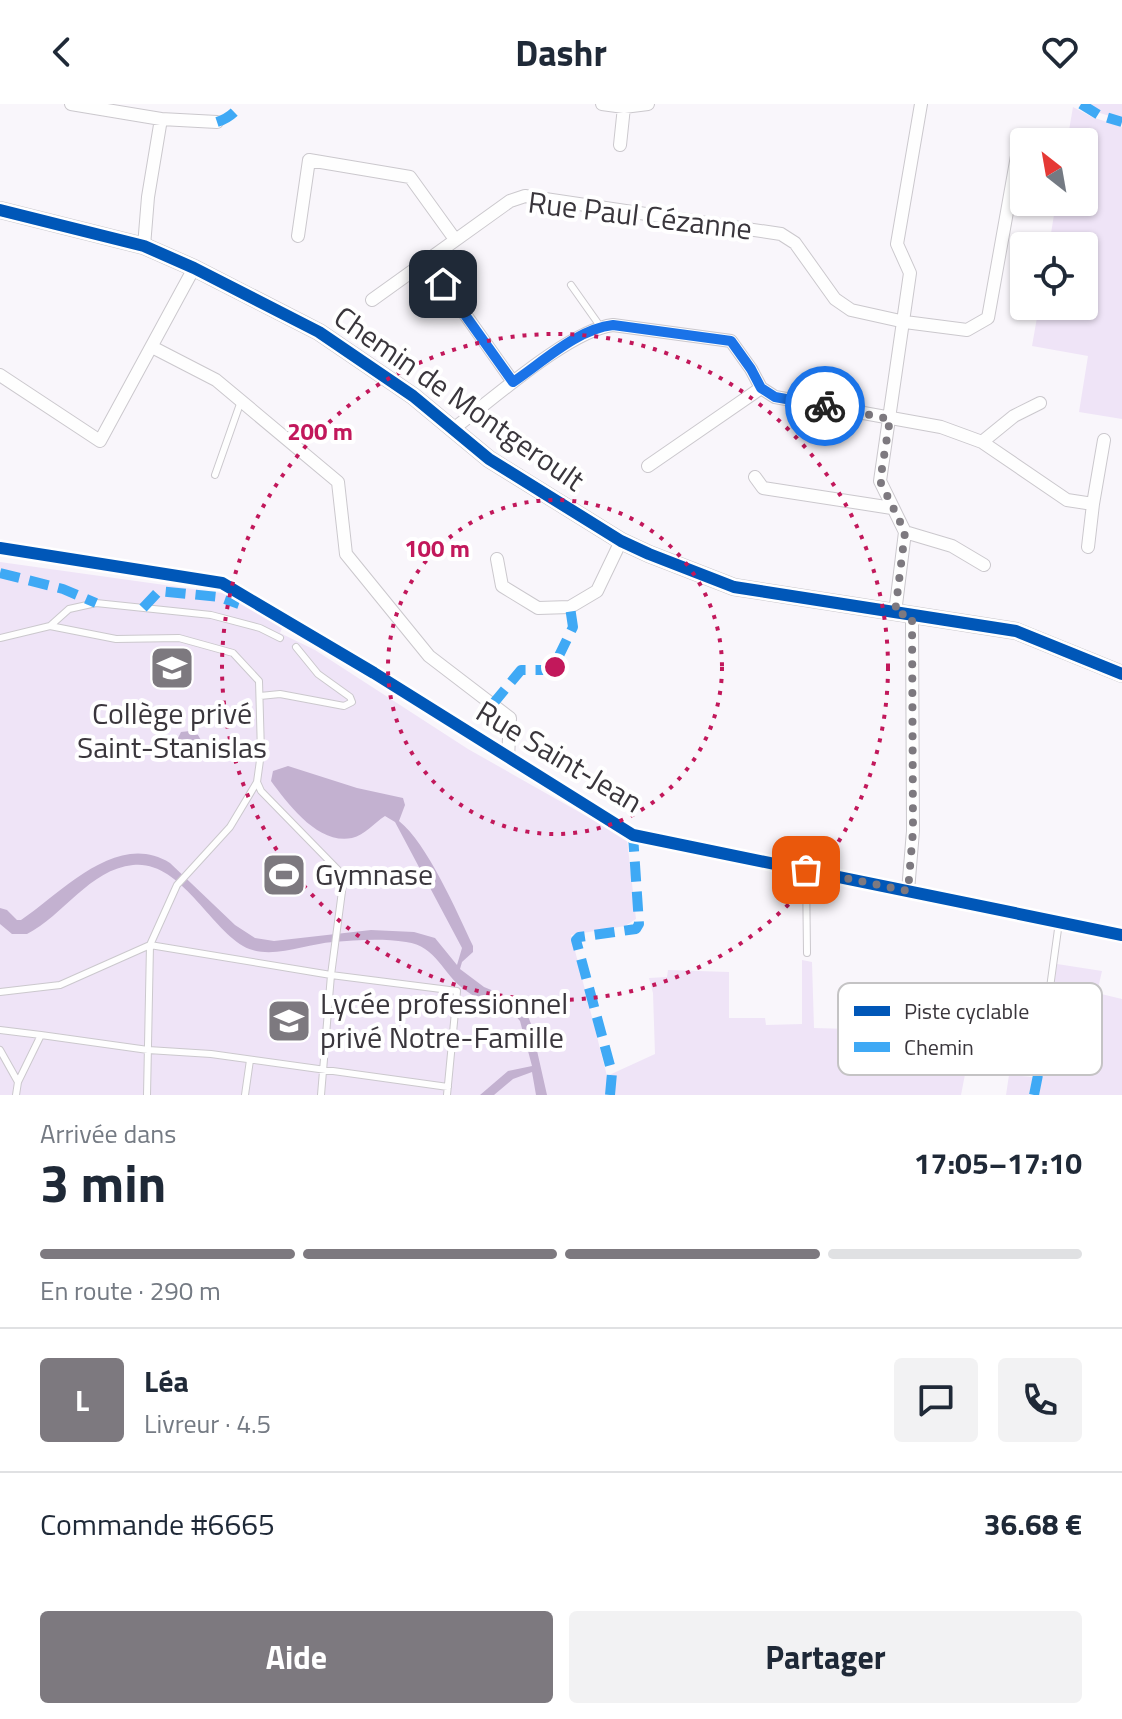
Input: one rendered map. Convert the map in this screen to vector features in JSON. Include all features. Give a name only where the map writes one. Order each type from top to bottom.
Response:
[{"type":"street","points":[[71,104],[161,119],[217,122]]},
{"type":"street","points":[[602,104],[624,107],[648,104]]},
{"type":"street","points":[[895,613],[905,532],[880,481],[910,273],[897,244],[921,104]]},
{"type":"street","points":[[620,145],[624,107]]},
{"type":"street","points":[[144,246],[148,197],[161,119]]},
{"type":"street","points":[[298,236],[309,160],[410,177],[454,238]]},
{"type":"street","name":"Rue Paul Cézanne","points":[[372,300],[454,238],[510,201],[525,196],[781,234],[795,243],[835,299],[851,310],[905,322],[967,330],[988,318],[1010,195]]},
{"type":"street","name":"Chemin de Montgeroult","points":[[0,210],[144,246],[319,332],[377,370],[489,459],[621,541],[734,587],[1016,631],[1122,674]]},
{"type":"street","points":[[426,259],[513,382]]},
{"type":"street","points":[[0,375],[100,441],[194,268]]},
{"type":"street","points":[[453,429],[513,382],[582,335],[600,326],[613,325],[731,341],[761,388],[775,397],[941,427],[982,442],[1067,500],[1093,504]]},
{"type":"street","points":[[152,347],[216,380],[338,482],[346,554],[429,656],[510,718],[508,758]]},
{"type":"street","points":[[648,466],[761,388]]},
{"type":"street","points":[[982,442],[1014,416],[1040,403]]},
{"type":"street","points":[[1088,547],[1104,440]]},
{"type":"street","points":[[755,477],[763,488],[892,508]]},
{"type":"street","points":[[905,532],[952,546],[984,565]]},
{"type":"street","points":[[497,559],[502,586],[538,608],[570,607],[597,591],[621,541]]},
{"type":"street","name":"Rue Saint-Jean","points":[[0,548],[222,583],[633,835],[1122,935]]},
{"type":"street","points":[[908,891],[913,831],[912,616]]},
{"type":"lane","points":[[571,285],[600,326]]},
{"type":"lane","points":[[215,475],[241,401]]},
{"type":"lane","points":[[50,626],[69,609],[96,603],[211,615],[260,628],[280,638]]},
{"type":"lane","points":[[0,638],[50,626],[116,639],[179,638],[233,653],[259,681],[261,753],[257,782],[230,827],[177,885],[150,945],[147,1095]]},
{"type":"lane","points":[[260,696],[280,694],[344,706],[352,702],[350,697],[318,674],[296,647]]},
{"type":"lane","points":[[257,782],[261,791],[344,876],[331,975],[321,1095]]},
{"type":"lane","points":[[806,870],[807,953]]},
{"type":"lane","points":[[1051,983],[1059,922]]},
{"type":"lane","points":[[0,992],[60,985],[150,945],[331,975],[457,991],[447,1091],[325,1070],[0,1030]]},
{"type":"lane","points":[[16,1095],[18,1082],[41,1035]]},
{"type":"lane","points":[[0,1050],[18,1082]]},
{"type":"lane","points":[[245,1095],[250,1060]]},
{"type":"shaded area","points":[[1085,104],[1122,104],[1122,120],[1100,113]]},
{"type":"shaded area","points":[[1073,107],[1122,127],[1122,419],[1079,412],[1088,356],[1032,346],[1037,320],[1098,320],[1098,232],[1051,232],[1054,216],[1098,216],[1098,128],[1069,128]]},
{"type":"shaded area","points":[[0,562],[229,594],[282,628],[280,633],[315,650],[468,749],[627,839],[636,919],[625,926],[571,935],[607,1076],[655,1054],[653,993],[649,978],[667,977],[668,970],[729,972],[729,1018],[765,1018],[766,1025],[802,1024],[802,960],[812,962],[814,1028],[838,1029],[838,1075],[965,1075],[961,1095],[0,1095]]},
{"type":"shaded area","points":[[190,731],[198,735],[202,742],[196,751],[184,750],[176,742],[181,732]]},
{"type":"shaded area","points":[[288,766],[357,788],[403,798],[405,805],[399,821],[410,831],[430,861],[473,946],[473,952],[462,962],[460,969],[484,987],[523,1003],[531,1024],[547,1095],[536,1095],[532,1072],[513,1079],[494,1095],[480,1095],[508,1071],[532,1066],[520,1021],[514,1014],[482,1001],[465,990],[432,955],[416,945],[388,940],[360,940],[322,943],[276,952],[253,950],[230,936],[179,883],[165,873],[149,866],[133,865],[103,875],[27,934],[12,934],[0,924],[0,908],[21,920],[91,869],[130,854],[150,855],[170,863],[235,925],[255,938],[274,941],[371,930],[414,932],[435,938],[457,965],[462,948],[395,822],[385,816],[352,838],[339,839],[327,835],[305,821],[271,781],[273,771]]},
{"type":"shaded area","points":[[1057,964],[1102,971],[1099,983],[1054,983]]},
{"type":"shaded area","points":[[1102,994],[1122,999],[1122,1095],[1039,1095],[1042,1075],[1102,1075]]},
{"type":"shaded area","points":[[1009,1075],[1033,1077],[1029,1095],[1006,1095]]},
{"type":"marked path","points":[[217,122],[230,115],[240,104]]},
{"type":"marked path","points":[[1081,104],[1099,115],[1122,122]]},
{"type":"marked path","points":[[0,573],[63,589],[96,603]]},
{"type":"marked path","points":[[143,608],[159,591],[219,597],[239,604]]},
{"type":"marked path","points":[[492,705],[521,670],[552,670],[573,627],[570,607]]},
{"type":"marked path","points":[[610,1095],[612,1073],[576,940],[579,937],[636,929],[639,924],[633,835]]},
{"type":"marked path","points":[[1034,1095],[1038,1075]]},
{"type":"cycle path","points":[[0,210],[144,246],[319,332],[413,396],[489,459],[621,541],[649,554],[734,587],[1016,631],[1122,674]]},
{"type":"cycle path","points":[[0,548],[222,583],[374,673],[633,835],[1122,935]]},
{"type":"way so far","points":[[806,870],[908,891],[913,831],[912,616],[895,613],[905,532],[880,481],[890,419],[825,406]]},
{"type":"place","name":"Collège privé Saint-Stanislas","points":[[172,668]]},
{"type":"place","name":"Gymnase","points":[[284,875]]},
{"type":"place","name":"Lycée professionnel privé Notre-Famille","points":[[289,1021]]},
{"type":"route","points":[[443,284],[513,382],[582,335],[600,326],[613,325],[731,341],[761,388],[775,397],[825,406]]}]
